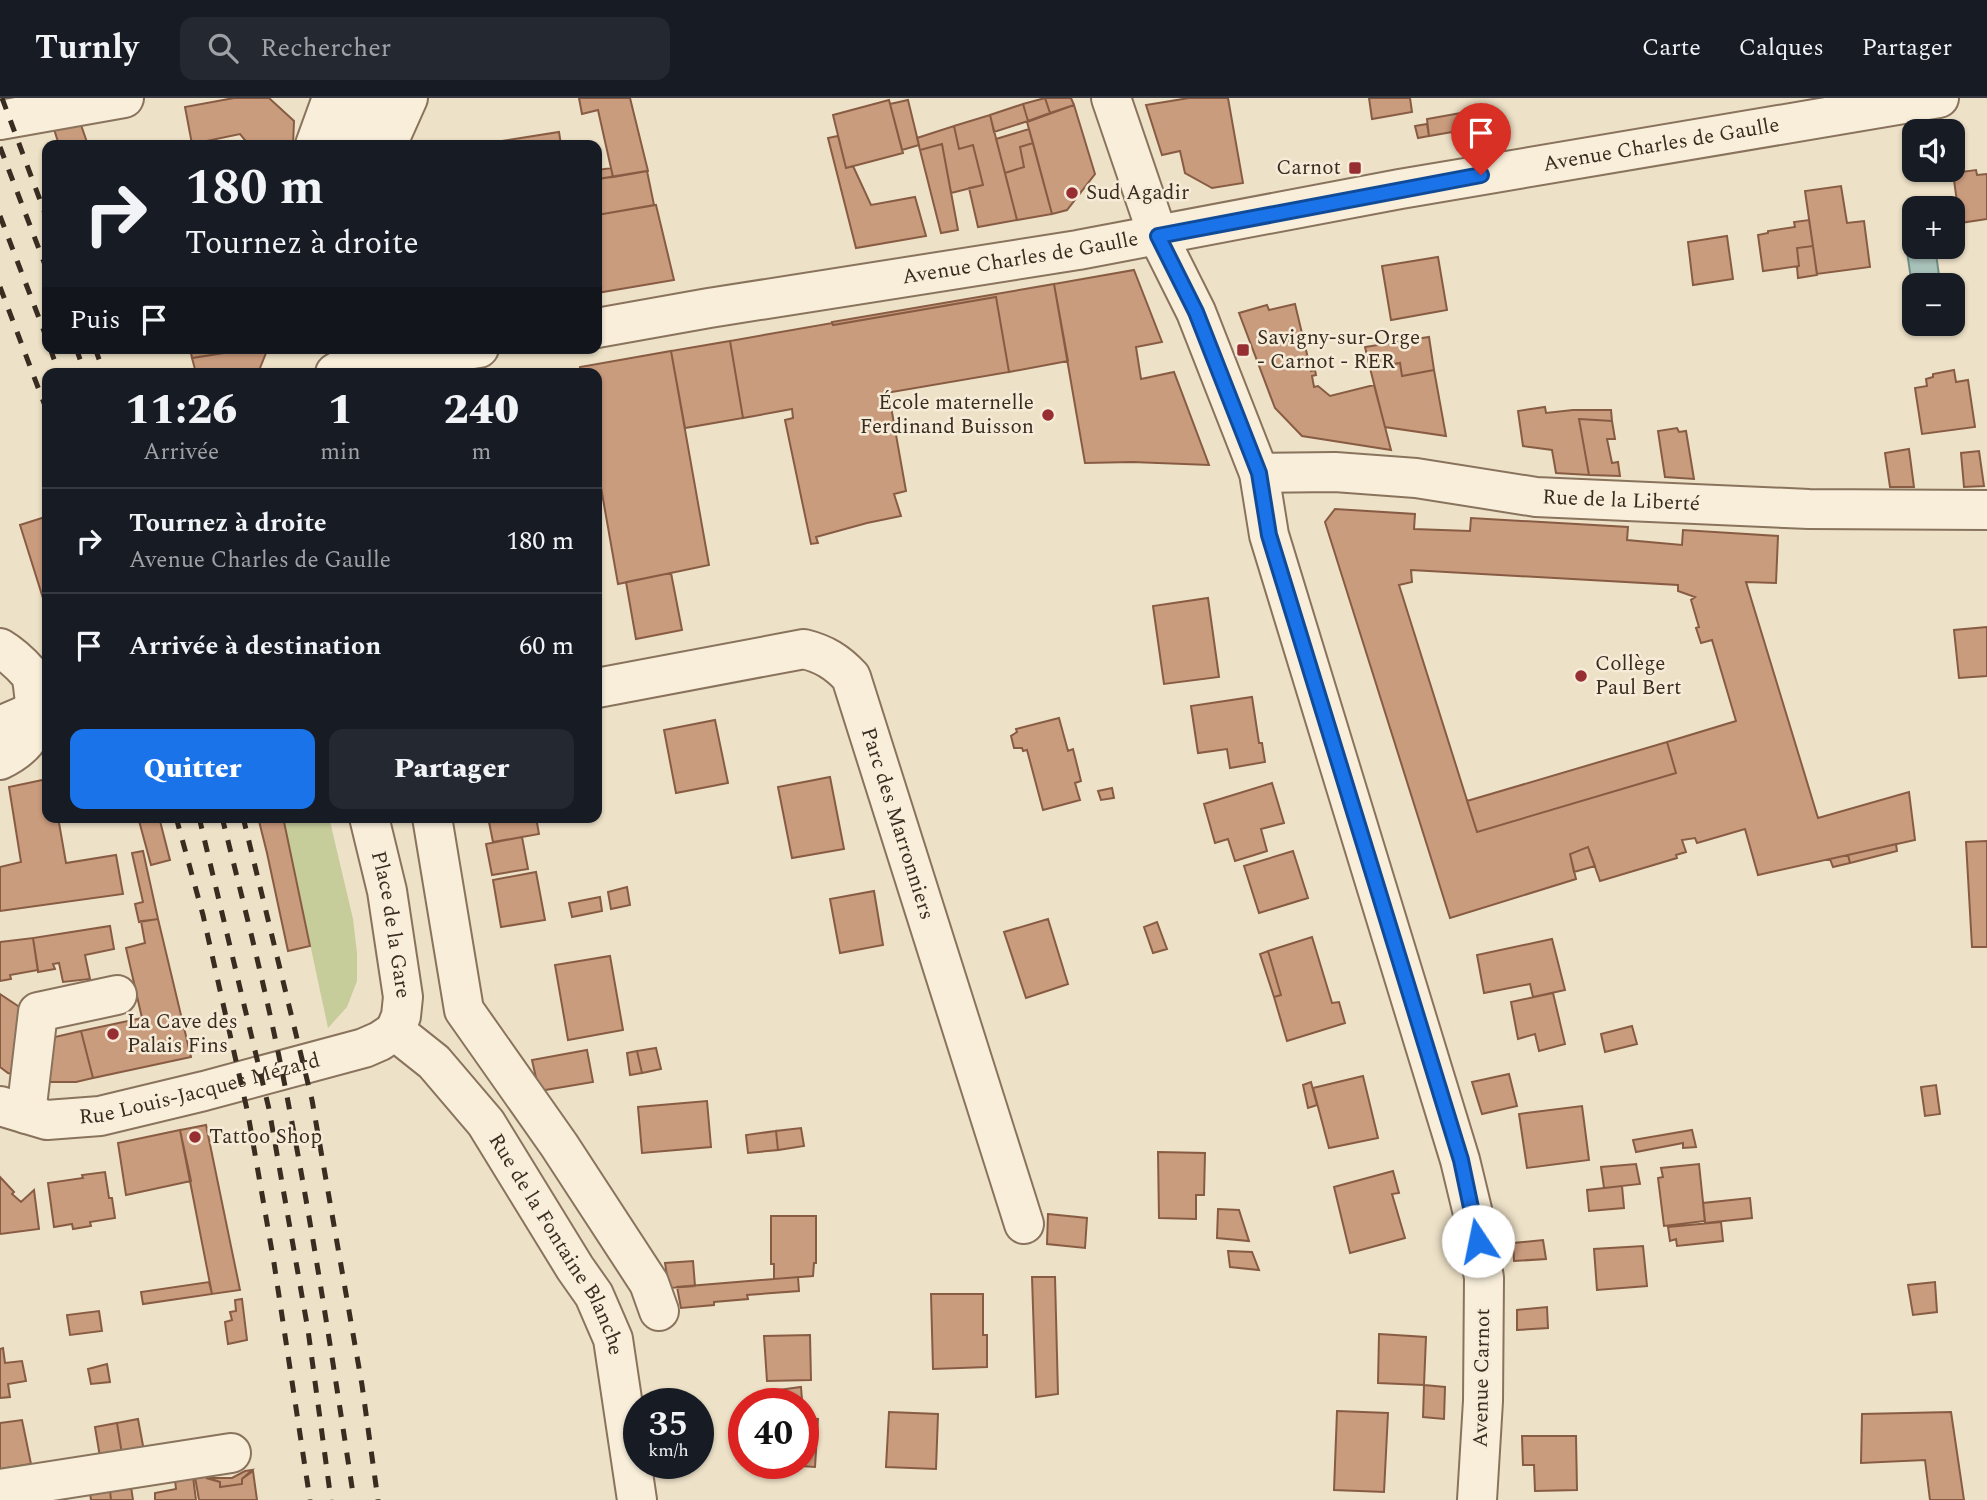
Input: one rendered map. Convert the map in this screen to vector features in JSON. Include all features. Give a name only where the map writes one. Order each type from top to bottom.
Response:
[{"type":"street","points":[[0,120],[50,104],[124,98]]},
{"type":"street","points":[[317,140],[332,98]]},
{"type":"street","points":[[350,140],[371,98]]},
{"type":"street","points":[[389,140],[408,98]]},
{"type":"street","name":"Avenue Carnot","points":[[1111,98],[1158,236],[1196,312],[1259,473],[1269,535],[1461,1160],[1484,1278],[1483,1401],[1477,1500]]},
{"type":"street","name":"Avenue Charles de Gaulle","points":[[602,327],[1158,236],[1400,189],[1939,98]]},
{"type":"street","points":[[390,368],[452,354]]},
{"type":"street","name":"Rue de la Liberté","points":[[1259,473],[1335,472],[1402,477],[1550,497],[1809,509],[1987,510]]},
{"type":"street","points":[[0,648],[31,676],[37,710],[28,740],[16,752],[0,760]]},
{"type":"street","name":"Parc des Marronniers","points":[[602,687],[804,649],[819,652],[835,661],[851,677],[1024,1224]]},
{"type":"street","points":[[0,726],[37,710]]},
{"type":"street","name":"Place de la Gare","points":[[370,823],[387,891],[403,997],[401,1016],[395,1031]]},
{"type":"street","points":[[433,823],[464,1010],[559,1145],[649,1283],[659,1311]]},
{"type":"street","points":[[13,1110],[38,1012],[117,995]]},
{"type":"street","name":"Rue Louis-Jacques Mézard","points":[[13,1110],[47,1120],[100,1116],[364,1048],[395,1031]]},
{"type":"street","name":"Rue de la Fontaine Blanche","points":[[395,1031],[434,1062],[486,1123],[594,1295],[613,1339],[637,1500]]},
{"type":"street","points":[[0,1489],[231,1453]]},
{"type":"green space","points":[[284,823],[330,823],[353,919],[357,981],[347,1007],[328,1028]]},
{"type":"water","points":[[1908,259],[1937,259],[1939,273],[1910,273]]},
{"type":"building","points":[[234,98],[269,98],[294,121],[293,140],[245,140],[240,134],[211,140],[191,140],[185,107]]},
{"type":"building","points":[[579,98],[630,98],[648,171],[613,177],[598,110],[582,114]]},
{"type":"building","points":[[1045,98],[1050,113],[1028,121],[1023,104]]},
{"type":"building","points":[[1045,98],[1071,98],[1074,105],[1050,113]]},
{"type":"building","points":[[1189,98],[1228,98],[1243,183],[1212,188],[1185,173],[1180,151],[1162,155],[1146,105]]},
{"type":"building","points":[[1369,98],[1410,98],[1412,112],[1372,119]]},
{"type":"building","points":[[889,100],[903,153],[846,168],[833,115]]},
{"type":"building","points":[[908,100],[919,145],[902,150],[890,104]]},
{"type":"building","points":[[1023,104],[1028,121],[994,132],[990,115]]},
{"type":"building","points":[[1074,105],[1095,174],[1067,210],[1052,214],[1027,122]]},
{"type":"building","points":[[1461,113],[1464,130],[1429,136],[1427,119]]},
{"type":"building","points":[[990,115],[1017,220],[978,227],[969,188],[983,185],[973,145],[959,149],[954,126]]},
{"type":"building","points":[[1427,124],[1429,136],[1418,138],[1415,126]]},
{"type":"building","points":[[81,125],[86,140],[57,140],[54,129]]},
{"type":"building","points":[[954,126],[959,149],[973,145],[983,185],[951,193],[942,144],[920,150],[917,138]]},
{"type":"building","points":[[1029,129],[1033,143],[1020,147],[1024,167],[1005,173],[996,139]]},
{"type":"building","points":[[559,132],[560,140],[508,140]]},
{"type":"building","points":[[838,136],[846,168],[853,166],[871,205],[915,197],[926,236],[856,248],[828,138]]},
{"type":"building","points":[[1033,143],[1052,214],[1017,220],[1005,173],[1024,167],[1020,147]]},
{"type":"building","points":[[942,144],[958,230],[941,233],[920,150]]},
{"type":"building","points":[[611,168],[613,177],[602,178],[602,169]]},
{"type":"building","points":[[1976,170],[1977,175],[1987,174],[1987,219],[1965,222],[1965,196],[1956,196],[1954,182],[1965,182],[1965,171]]},
{"type":"building","points":[[647,171],[654,205],[602,214],[602,178]]},
{"type":"building","points":[[1841,186],[1847,223],[1864,221],[1870,267],[1817,274],[1805,191]]},
{"type":"building","points":[[656,205],[674,280],[602,292],[602,214]]},
{"type":"building","points":[[1809,220],[1813,246],[1797,248],[1799,266],[1763,271],[1758,235],[1795,227],[1794,222]]},
{"type":"building","points":[[1727,236],[1733,279],[1693,285],[1688,242]]},
{"type":"building","points":[[1813,246],[1817,275],[1798,278],[1797,248]]},
{"type":"building","points":[[1438,257],[1447,310],[1391,320],[1382,266]]},
{"type":"building","points":[[1134,270],[1162,342],[1136,347],[1141,379],[1174,372],[1209,465],[1085,463],[1054,284]]},
{"type":"building","points":[[1054,284],[1068,361],[1009,372],[996,297],[833,325],[832,322]]},
{"type":"building","points":[[996,297],[1009,372],[880,394],[882,403],[890,401],[906,491],[894,494],[901,516],[816,537],[818,543],[811,544],[785,420],[793,418],[792,409],[743,418],[730,341]]},
{"type":"building","points":[[1295,304],[1311,371],[1315,370],[1316,375],[1312,376],[1314,387],[1318,386],[1330,396],[1374,385],[1391,450],[1302,436],[1275,408],[1239,313],[1267,305],[1269,310]]},
{"type":"building","points":[[1429,337],[1434,370],[1402,376],[1400,363],[1370,368],[1365,347]]},
{"type":"building","points":[[730,341],[743,418],[685,428],[671,351]]},
{"type":"building","points":[[671,351],[709,565],[618,584],[602,493],[602,368],[580,367]]},
{"type":"building","points":[[191,354],[217,354],[192,358]]},
{"type":"building","points":[[217,354],[266,354],[260,368],[195,368],[192,358]]},
{"type":"building","points":[[1400,363],[1402,376],[1434,370],[1446,436],[1385,427],[1370,368]]},
{"type":"building","points":[[1954,370],[1956,382],[1968,380],[1975,427],[1922,434],[1915,388],[1927,386],[1926,379],[1933,377],[1933,374]]},
{"type":"building","points":[[1545,407],[1546,413],[1611,410],[1612,421],[1579,419],[1589,475],[1556,473],[1552,450],[1523,446],[1518,411]]},
{"type":"building","points":[[1579,419],[1612,421],[1615,439],[1607,439],[1612,463],[1618,462],[1620,476],[1589,475]]},
{"type":"building","points":[[1677,428],[1679,432],[1686,431],[1694,479],[1665,477],[1658,431]]},
{"type":"building","points":[[1909,449],[1914,487],[1890,487],[1885,453]]},
{"type":"building","points":[[1979,451],[1984,486],[1964,487],[1961,453]]},
{"type":"building","points":[[1335,509],[1415,514],[1414,529],[1470,531],[1471,518],[1628,527],[1627,540],[1682,545],[1683,530],[1778,536],[1776,583],[1746,582],[1818,818],[1909,792],[1915,840],[1758,875],[1745,829],[1697,843],[1695,838],[1682,840],[1686,852],[1676,855],[1677,858],[1600,881],[1588,847],[1570,854],[1576,879],[1450,918],[1325,522]],"holes":[[[1411,570],[1678,585],[1678,591],[1695,597],[1691,600],[1699,627],[1696,628],[1701,643],[1712,640],[1736,721],[1667,742],[1676,773],[1477,832],[1399,585],[1412,582]]]},
{"type":"building","points":[[42,518],[42,595],[20,525]]},
{"type":"building","points":[[671,573],[682,630],[636,639],[626,582]]},
{"type":"building","points":[[1208,598],[1219,677],[1164,684],[1153,606]]},
{"type":"building","points":[[1987,627],[1987,676],[1959,678],[1954,630]]},
{"type":"building","points":[[1252,697],[1259,743],[1262,743],[1265,762],[1230,768],[1227,749],[1198,753],[1191,706]]},
{"type":"building","points":[[1059,718],[1068,751],[1073,749],[1081,781],[1075,783],[1080,800],[1043,810],[1027,750],[1014,748],[1011,736],[1017,732],[1016,729]]},
{"type":"building","points":[[715,720],[728,783],[676,793],[664,730]]},
{"type":"building","points":[[1667,742],[1676,773],[1477,832],[1467,801]]},
{"type":"building","points":[[830,777],[844,849],[792,858],[778,787]]},
{"type":"building","points":[[42,780],[42,823],[59,823],[66,863],[116,855],[123,894],[0,911],[0,867],[21,862],[9,787]]},
{"type":"building","points":[[1272,783],[1284,823],[1261,829],[1267,851],[1235,861],[1228,839],[1215,843],[1204,804]]},
{"type":"building","points":[[1112,788],[1114,798],[1101,800],[1098,791]]},
{"type":"building","points":[[140,823],[161,823],[170,860],[151,865]]},
{"type":"building","points":[[260,823],[284,823],[310,946],[288,951]]},
{"type":"building","points":[[489,823],[537,823],[539,834],[493,842]]},
{"type":"building","points":[[522,837],[528,869],[492,875],[486,844]]},
{"type":"building","points":[[1987,841],[1987,947],[1972,947],[1966,842]]},
{"type":"building","points":[[1896,844],[1897,851],[1850,863],[1848,855]]},
{"type":"building","points":[[1588,847],[1595,866],[1574,872],[1570,854]]},
{"type":"building","points":[[143,851],[158,919],[139,922],[135,904],[143,902],[132,853]]},
{"type":"building","points":[[1293,851],[1308,898],[1259,913],[1244,866]]},
{"type":"building","points":[[1848,855],[1850,863],[1833,867],[1830,859]]},
{"type":"building","points":[[536,872],[545,920],[501,927],[493,880]]},
{"type":"building","points":[[627,887],[630,905],[611,909],[608,892]]},
{"type":"building","points":[[874,891],[883,945],[840,953],[830,899]]},
{"type":"building","points":[[600,897],[602,911],[572,917],[569,903]]},
{"type":"building","points":[[158,919],[191,1057],[93,1078],[81,1031],[142,1018],[126,948],[145,943],[141,921]]},
{"type":"building","points":[[1048,919],[1068,984],[1026,998],[1004,932]]},
{"type":"building","points":[[1157,922],[1167,949],[1153,953],[1144,927]]},
{"type":"building","points":[[110,926],[114,949],[85,955],[90,979],[63,982],[59,963],[53,964],[55,969],[38,972],[33,938]]},
{"type":"building","points":[[1312,937],[1332,1003],[1339,1002],[1345,1023],[1287,1041],[1274,997],[1281,995],[1268,951]]},
{"type":"building","points":[[33,938],[38,970],[10,975],[11,979],[0,981],[0,942]]},
{"type":"building","points":[[1552,939],[1565,990],[1533,997],[1530,984],[1484,993],[1477,955]]},
{"type":"building","points":[[1268,951],[1281,995],[1274,997],[1260,954]]},
{"type":"building","points":[[610,956],[623,1030],[568,1040],[555,965]]},
{"type":"building","points":[[1553,993],[1565,1044],[1539,1051],[1535,1034],[1518,1039],[1511,1002]]},
{"type":"building","points":[[0,994],[27,1012],[23,1077],[8,1073],[0,1067]]},
{"type":"building","points":[[1632,1026],[1637,1044],[1605,1052],[1601,1034]]},
{"type":"building","points":[[81,1031],[93,1078],[76,1082],[35,1082],[42,1040]]},
{"type":"building","points":[[656,1048],[661,1069],[642,1073],[637,1051]]},
{"type":"building","points":[[587,1050],[593,1082],[539,1091],[532,1060]]},
{"type":"building","points":[[637,1051],[642,1073],[630,1075],[627,1053]]},
{"type":"building","points":[[1509,1074],[1517,1106],[1482,1114],[1472,1082]]},
{"type":"building","points":[[1363,1076],[1378,1138],[1329,1148],[1313,1088]]},
{"type":"building","points":[[1311,1082],[1317,1105],[1308,1108],[1303,1085]]},
{"type":"building","points":[[1936,1085],[1940,1114],[1925,1116],[1921,1087]]},
{"type":"building","points":[[707,1101],[711,1147],[642,1153],[638,1107]]},
{"type":"building","points":[[1582,1106],[1589,1160],[1527,1168],[1519,1114]]},
{"type":"building","points":[[206,1125],[240,1290],[212,1294],[180,1130]]},
{"type":"building","points":[[801,1128],[804,1146],[778,1150],[776,1131]]},
{"type":"building","points":[[180,1130],[191,1181],[126,1195],[118,1143]]},
{"type":"building","points":[[1692,1130],[1696,1147],[1683,1148],[1683,1143],[1636,1152],[1633,1140]]},
{"type":"building","points":[[776,1131],[778,1150],[748,1153],[746,1135]]},
{"type":"building","points":[[1158,1152],[1205,1153],[1204,1195],[1196,1195],[1196,1219],[1159,1218]]},
{"type":"building","points":[[1636,1164],[1640,1184],[1604,1188],[1601,1167]]},
{"type":"building","points":[[1699,1164],[1705,1221],[1664,1226],[1658,1178],[1663,1177],[1661,1168]]},
{"type":"building","points":[[1393,1171],[1399,1193],[1392,1194],[1405,1238],[1350,1253],[1334,1187]]},
{"type":"building","points":[[105,1172],[115,1218],[90,1222],[91,1226],[73,1229],[72,1224],[54,1227],[48,1183]]},
{"type":"building","points":[[0,1177],[21,1202],[34,1190],[39,1229],[0,1234]]},
{"type":"building","points":[[1622,1186],[1624,1208],[1589,1211],[1587,1190]]},
{"type":"building","points":[[1750,1198],[1752,1218],[1705,1223],[1703,1203]]},
{"type":"building","points":[[1218,1209],[1239,1210],[1249,1241],[1217,1238]]},
{"type":"building","points":[[1048,1214],[1087,1218],[1085,1248],[1047,1244]]},
{"type":"building","points":[[771,1216],[816,1216],[816,1263],[813,1276],[774,1279],[774,1264],[771,1264]]},
{"type":"building","points":[[1721,1222],[1723,1241],[1677,1246],[1676,1239],[1670,1241],[1668,1227]]},
{"type":"building","points":[[1543,1240],[1546,1259],[1514,1261],[1513,1243]]},
{"type":"building","points":[[1643,1246],[1647,1286],[1597,1290],[1594,1249]]},
{"type":"building","points":[[1228,1251],[1252,1252],[1259,1270],[1230,1267]]},
{"type":"building","points":[[693,1261],[695,1286],[669,1288],[665,1263]]},
{"type":"building","points":[[798,1277],[799,1291],[747,1295],[748,1299],[681,1308],[677,1287]]},
{"type":"building","points":[[1032,1277],[1055,1277],[1058,1394],[1036,1397]]},
{"type":"building","points":[[209,1282],[212,1294],[143,1304],[141,1292]]},
{"type":"building","points":[[1935,1282],[1937,1312],[1913,1315],[1908,1285]]},
{"type":"building","points":[[931,1294],[983,1294],[983,1335],[987,1335],[987,1367],[933,1369]]},
{"type":"building","points":[[242,1299],[247,1340],[228,1344],[225,1322],[232,1320],[230,1312],[236,1311],[235,1300]]},
{"type":"building","points":[[1547,1307],[1548,1328],[1517,1330],[1517,1310]]},
{"type":"building","points":[[99,1311],[102,1331],[70,1335],[67,1315]]},
{"type":"building","points":[[1379,1334],[1426,1337],[1424,1385],[1378,1383]]},
{"type":"building","points":[[810,1335],[811,1380],[767,1381],[764,1336]]},
{"type":"building","points":[[3,1348],[5,1363],[22,1361],[26,1381],[8,1384],[10,1397],[0,1398],[0,1349]]},
{"type":"building","points":[[107,1364],[110,1382],[91,1384],[88,1369]]},
{"type":"building","points":[[1424,1385],[1445,1387],[1444,1419],[1423,1417]]},
{"type":"building","points":[[1337,1411],[1388,1413],[1384,1492],[1334,1490]]},
{"type":"building","points":[[889,1412],[938,1414],[936,1469],[886,1467]]},
{"type":"building","points":[[1951,1412],[1964,1500],[1930,1500],[1925,1460],[1861,1463],[1862,1414]]},
{"type":"building","points":[[138,1419],[144,1451],[122,1454],[117,1423]]},
{"type":"building","points":[[22,1420],[31,1464],[0,1469],[0,1423]]},
{"type":"building","points":[[117,1423],[122,1454],[100,1457],[95,1427]]},
{"type":"building","points":[[1522,1436],[1576,1436],[1577,1490],[1535,1491],[1534,1465],[1523,1465]]},
{"type":"building","points":[[252,1470],[242,1479],[242,1484],[220,1487],[220,1482],[206,1478],[232,1478]]},
{"type":"building","points":[[253,1471],[257,1500],[199,1500],[195,1477],[206,1477],[220,1482],[220,1487],[242,1484],[242,1479]]},
{"type":"building","points":[[193,1477],[196,1500],[155,1500],[155,1493],[176,1489],[175,1480]]},
{"type":"building","points":[[131,1487],[133,1500],[111,1500],[110,1490]]},
{"type":"building","points":[[110,1490],[111,1500],[91,1500],[90,1493]]},
{"type":"railway","points":[[2,98],[42,206]]},
{"type":"railway","points":[[0,147],[42,257]]},
{"type":"railway","points":[[0,216],[42,326]]},
{"type":"railway","points":[[0,287],[42,398]]},
{"type":"railway","points":[[52,354],[57,368]]},
{"type":"railway","points":[[78,354],[83,368]]},
{"type":"railway","points":[[97,354],[102,368]]},
{"type":"railway","points":[[178,823],[203,915],[248,1114],[310,1500]]},
{"type":"railway","points":[[200,823],[269,1109],[308,1330],[331,1500]]},
{"type":"railway","points":[[223,823],[289,1107],[354,1500]]},
{"type":"railway","points":[[244,823],[312,1100],[362,1385],[378,1500]]},
{"type":"place","name":"Carnot","points":[[1355,168]]},
{"type":"place","name":"Sud Agadir","points":[[1072,193]]},
{"type":"place","name":"Savigny-sur-Orge - Carnot - RER","points":[[1243,350]]},
{"type":"place","name":"École maternelle Ferdinand Buisson","points":[[1048,415]]},
{"type":"place","name":"Collège Paul Bert","points":[[1581,676]]},
{"type":"place","name":"La Cave des Palais Fins","points":[[113,1034]]},
{"type":"place","name":"Tattoo Shop","points":[[195,1137]]},
{"type":"route","points":[[1478,1241],[1461,1160],[1269,535],[1259,473],[1196,312],[1158,236],[1481,175]]}]
